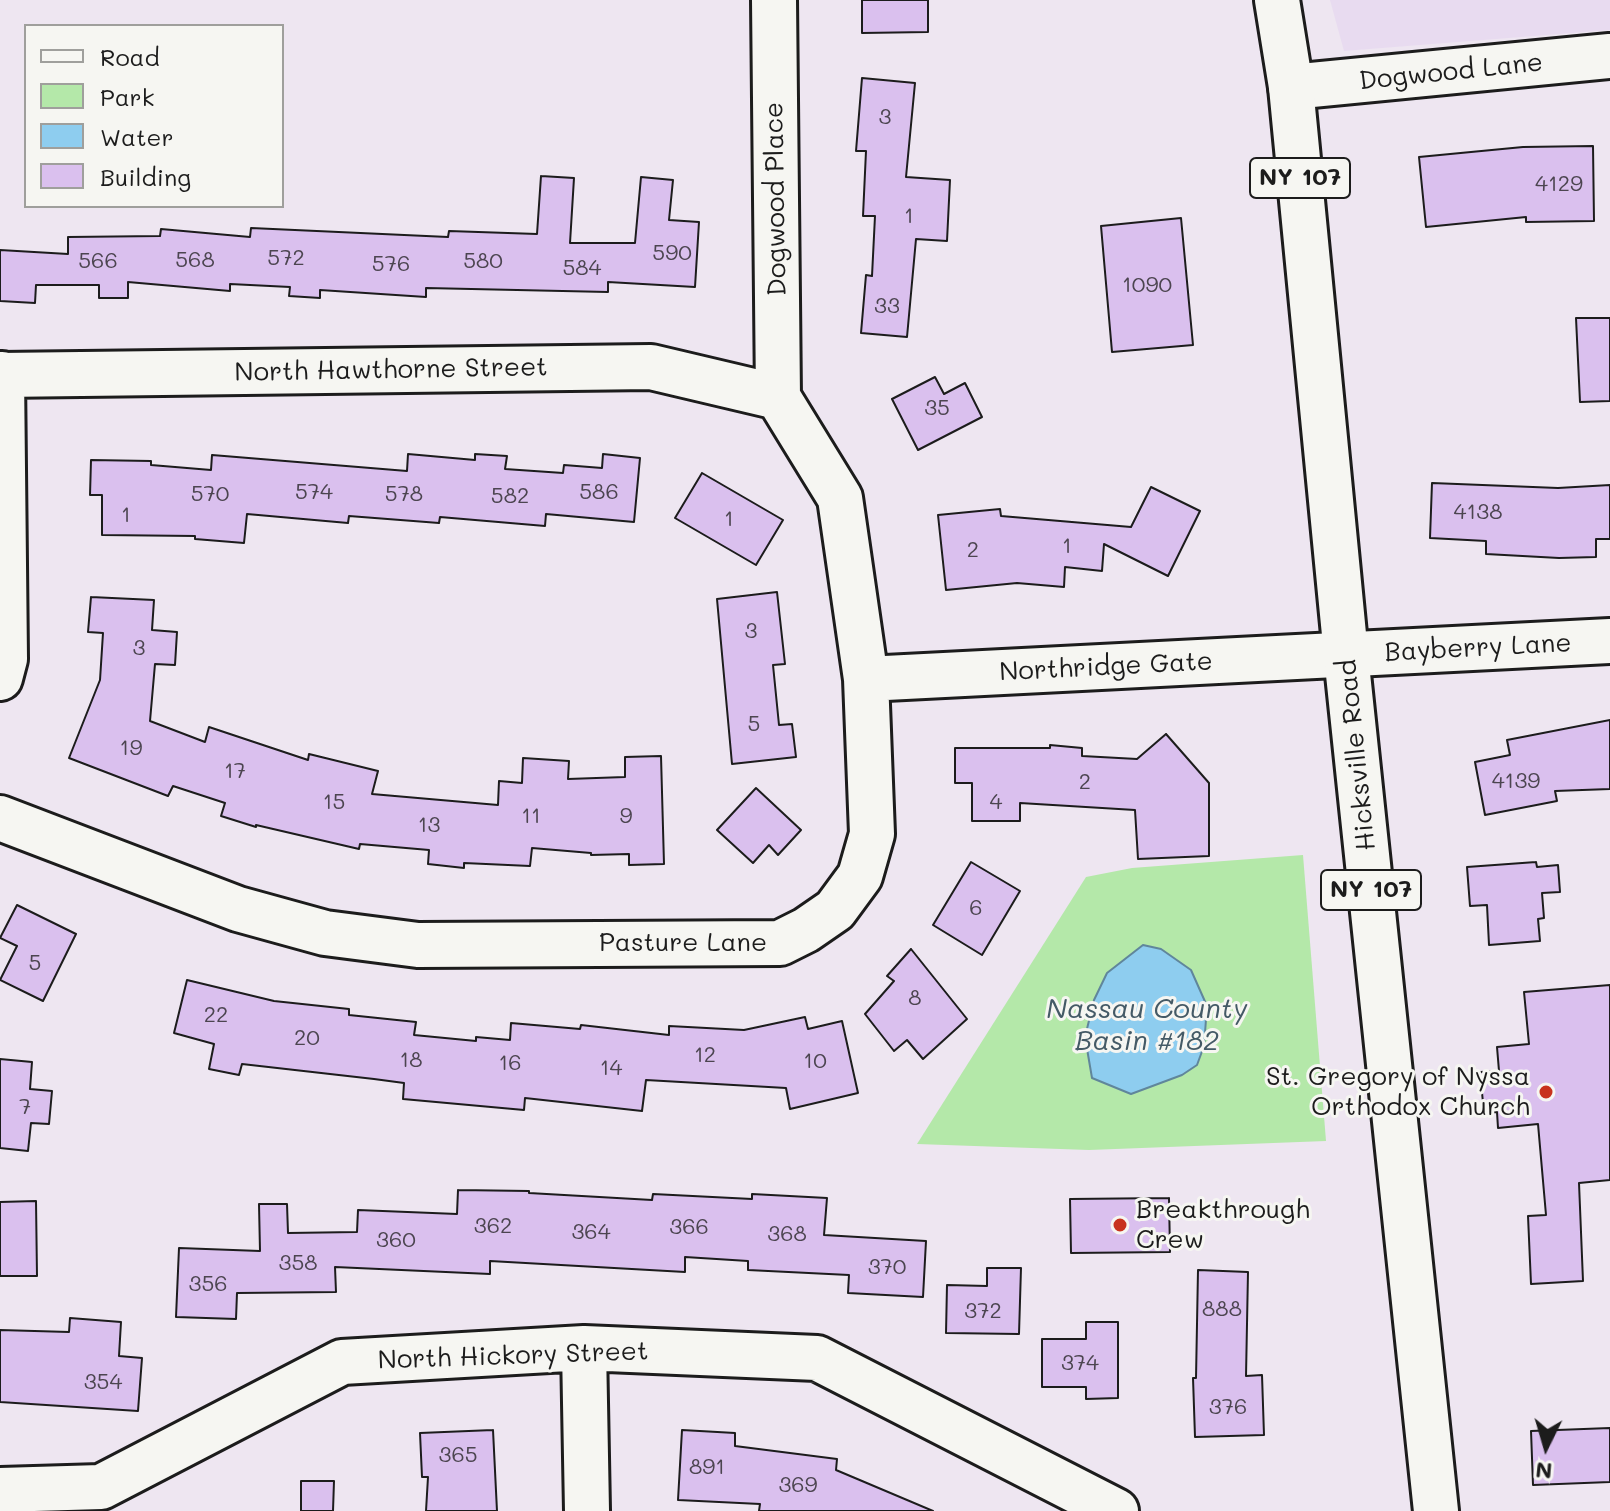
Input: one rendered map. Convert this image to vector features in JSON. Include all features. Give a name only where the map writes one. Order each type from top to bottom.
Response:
[{"type":"street","name":"Dogwood Place","points":[[774,0],[778,397]]},
{"type":"street","name":"Hicksville Road","points":[[1277,0],[1291,87],[1346,655],[1436,1511]]},
{"type":"street","name":"Dogwood Lane","points":[[1291,87],[1610,56]]},
{"type":"street","name":"North Hawthorne Street","points":[[1,375],[651,367],[778,397]]},
{"type":"street","points":[[0,678],[5,659],[1,375]]},
{"type":"street","name":"Pasture Lane","points":[[0,818],[238,909],[325,933],[418,945],[780,943],[806,930],[835,910],[860,876],[872,834],[866,679],[840,498],[778,397]]},
{"type":"street","name":"Bayberry Lane","points":[[1346,655],[1610,641]]},
{"type":"street","name":"Northridge Gate","points":[[866,679],[1346,655]]},
{"type":"street","points":[[584,1348],[587,1511]]},
{"type":"street","name":"North Hickory Street","points":[[0,1490],[101,1487],[342,1362],[584,1348],[817,1358],[1116,1511]]},
{"type":"shaded area","points":[[1330,0],[1610,0],[1610,30],[1344,51]]},
{"type":"green space","points":[[1303,855],[1326,1141],[1089,1150],[917,1144],[1086,877],[1132,868]]},
{"type":"water","name":"Nassau County Basin #182","points":[[1143,945],[1161,949],[1191,970],[1207,1006],[1204,1046],[1197,1065],[1182,1075],[1131,1094],[1092,1078],[1085,1037],[1094,1000],[1107,973]]},
{"type":"building","points":[[862,0],[928,0],[928,32],[862,33]]},
{"type":"building","points":[[862,78],[915,83],[906,177],[950,180],[947,241],[916,239],[907,337],[861,333],[866,275],[872,276],[875,216],[863,216],[866,151],[856,151]]},
{"type":"building","points":[[1593,146],[1594,221],[1526,222],[1526,217],[1426,227],[1419,157],[1523,147]]},
{"type":"building","points":[[541,176],[574,178],[570,243],[635,243],[641,177],[673,180],[669,220],[699,222],[695,287],[608,282],[608,292],[426,288],[426,297],[320,290],[320,298],[289,296],[290,287],[230,284],[230,291],[128,282],[128,298],[99,298],[99,285],[36,285],[35,303],[0,301],[0,250],[68,254],[68,237],[160,236],[161,229],[250,237],[251,228],[448,237],[449,231],[537,234]]},
{"type":"building","points":[[1181,218],[1193,345],[1112,352],[1101,226]]},
{"type":"building","points":[[1576,318],[1610,318],[1610,401],[1580,402]]},
{"type":"building","points":[[935,377],[944,394],[965,383],[982,417],[918,450],[892,399]]},
{"type":"building","points":[[408,454],[475,460],[475,454],[507,456],[505,469],[563,473],[564,465],[602,468],[603,454],[640,458],[634,522],[546,514],[545,526],[440,517],[439,523],[349,516],[348,523],[247,514],[244,543],[195,539],[195,536],[102,535],[102,495],[90,495],[91,460],[151,461],[151,465],[211,470],[212,455],[407,471]]},
{"type":"building","points":[[702,473],[783,520],[756,565],[675,518]]},
{"type":"building","points":[[1432,483],[1558,488],[1610,485],[1610,539],[1596,539],[1596,557],[1559,558],[1486,554],[1486,541],[1430,538]]},
{"type":"building","points":[[1151,487],[1200,511],[1168,576],[1104,544],[1102,571],[1065,567],[1064,587],[1017,583],[946,590],[938,515],[1000,509],[1001,516],[1131,527]]},
{"type":"building","points":[[777,592],[785,664],[773,665],[779,725],[792,724],[796,757],[732,764],[717,599]]},
{"type":"building","points":[[91,597],[154,600],[152,630],[177,632],[175,665],[155,664],[150,721],[205,742],[209,727],[308,760],[309,754],[378,771],[372,794],[498,805],[499,781],[522,783],[523,758],[569,761],[568,779],[625,777],[625,757],[661,756],[664,864],[629,865],[629,854],[591,855],[532,848],[530,866],[464,863],[464,868],[428,864],[429,850],[360,844],[359,849],[256,827],[221,816],[225,803],[173,786],[168,796],[69,758],[100,680],[103,633],[88,632]]},
{"type":"building","points":[[1610,720],[1610,789],[1555,791],[1557,801],[1485,815],[1475,762],[1510,755],[1507,740]]},
{"type":"building","points":[[1166,734],[1209,783],[1209,856],[1138,859],[1135,810],[1020,803],[1020,821],[972,821],[972,783],[955,783],[955,748],[1050,748],[1050,745],[1082,748],[1082,756],[1137,759]]},
{"type":"building","points":[[756,788],[801,830],[778,855],[769,845],[753,863],[717,830]]},
{"type":"building","points":[[971,862],[1020,891],[982,955],[933,925]]},
{"type":"building","points":[[1536,862],[1537,867],[1558,865],[1560,892],[1542,893],[1544,918],[1538,919],[1540,941],[1489,945],[1487,905],[1470,906],[1467,867]]},
{"type":"building","points":[[17,905],[76,934],[43,1001],[0,980],[17,946],[0,938]]},
{"type":"building","points":[[911,949],[967,1019],[923,1059],[907,1040],[894,1051],[865,1014],[894,981],[887,976]]},
{"type":"building","points":[[187,980],[274,1001],[349,1009],[349,1015],[416,1022],[414,1035],[476,1041],[476,1037],[510,1040],[511,1023],[580,1029],[581,1025],[669,1035],[669,1026],[744,1030],[805,1017],[808,1029],[842,1021],[858,1093],[790,1109],[786,1088],[646,1080],[642,1111],[525,1098],[524,1110],[403,1099],[404,1083],[374,1079],[242,1064],[239,1075],[209,1069],[214,1044],[174,1033]]},
{"type":"building","name":"St. Gregory of Nyssa Orthodox Church","points":[[1610,985],[1610,1180],[1579,1183],[1583,1281],[1531,1284],[1528,1216],[1546,1215],[1538,1124],[1498,1128],[1497,1112],[1484,1113],[1480,1072],[1499,1071],[1497,1047],[1529,1044],[1524,992]]},
{"type":"building","points":[[0,1059],[32,1062],[30,1089],[52,1091],[49,1124],[31,1123],[28,1151],[0,1148]]},
{"type":"building","points":[[458,1190],[529,1191],[652,1200],[653,1194],[752,1199],[752,1194],[827,1198],[824,1235],[926,1241],[923,1297],[848,1293],[849,1275],[748,1270],[748,1261],[685,1257],[685,1272],[490,1261],[490,1274],[335,1267],[336,1292],[237,1293],[236,1319],[176,1317],[179,1248],[260,1251],[259,1204],[287,1204],[288,1233],[357,1232],[358,1210],[457,1214]]},
{"type":"building","name":"Breakthrough Crew","points":[[1169,1198],[1170,1252],[1071,1253],[1070,1199]]},
{"type":"building","points":[[36,1201],[37,1276],[0,1276],[0,1202]]},
{"type":"building","points":[[987,1268],[1021,1268],[1019,1334],[946,1333],[947,1285],[987,1286]]},
{"type":"building","points":[[1198,1270],[1248,1272],[1246,1376],[1262,1375],[1264,1435],[1195,1437],[1193,1378],[1196,1378]]},
{"type":"building","points":[[70,1318],[121,1322],[119,1356],[142,1358],[138,1411],[0,1402],[0,1330],[69,1332]]},
{"type":"building","points":[[1086,1322],[1118,1322],[1118,1398],[1086,1399],[1086,1387],[1042,1387],[1042,1339],[1086,1339]]},
{"type":"building","points":[[1610,1428],[1610,1482],[1533,1485],[1531,1431]]},
{"type":"building","points":[[493,1430],[497,1511],[426,1511],[428,1477],[422,1477],[420,1433]]},
{"type":"building","points":[[682,1430],[735,1433],[735,1446],[837,1459],[836,1470],[933,1511],[759,1511],[760,1504],[678,1500]]},
{"type":"building","points":[[301,1481],[334,1481],[333,1511],[301,1511]]},
{"type":"place","name":"St. Gregory of Nyssa Orthodox Church","points":[[1546,1092]]},
{"type":"place","name":"Breakthrough Crew","points":[[1120,1225]]}]
